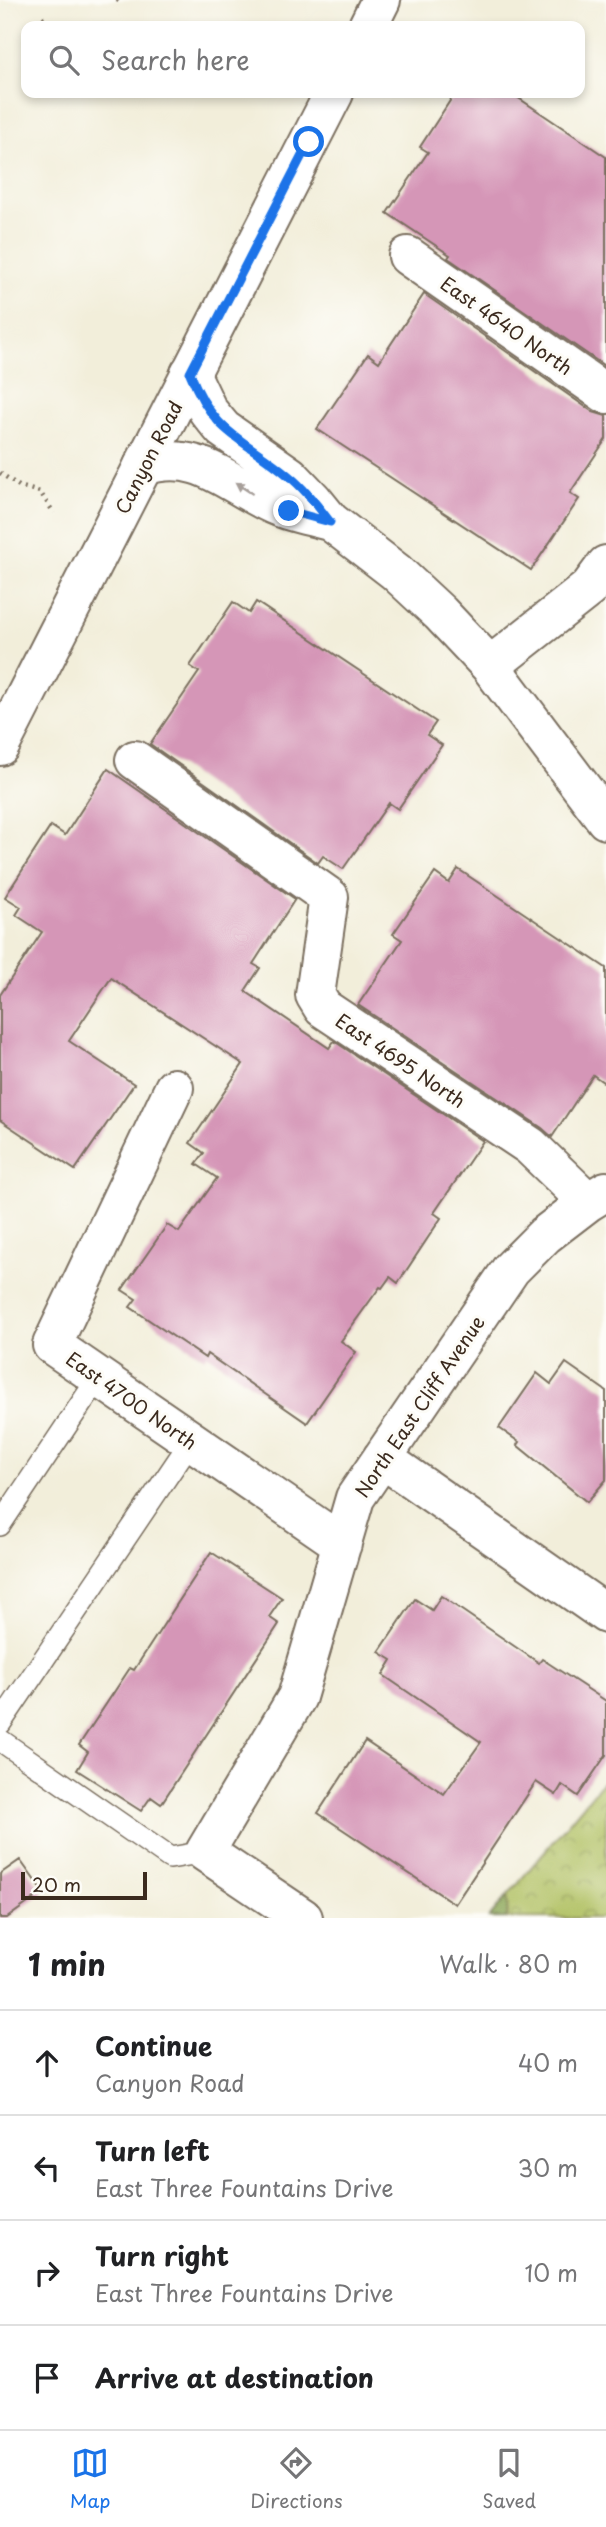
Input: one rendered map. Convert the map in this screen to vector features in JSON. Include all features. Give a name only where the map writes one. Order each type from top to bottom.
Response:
[{"type":"street","points":[[370,21],[381,0]]},
{"type":"street","name":"Canyon Road","points":[[0,746],[331,98]]},
{"type":"street","name":"East 4640 North","points":[[408,256],[606,394]]},
{"type":"street","points":[[190,373],[198,396],[223,429],[290,476],[330,522],[396,572],[440,613],[489,666],[606,820]]},
{"type":"street","points":[[143,466],[172,460],[194,464],[234,481],[266,501],[289,511],[330,522]]},
{"type":"street","points":[[489,666],[589,588],[606,565]]},
{"type":"street","name":"East 4695 North","points":[[135,760],[329,897],[315,995],[323,1008],[530,1146],[597,1197]]},
{"type":"street","name":"East 4700 North","points":[[174,1088],[52,1345],[342,1544]]},
{"type":"street","name":"North East Cliff Avenue","points":[[205,1852],[297,1696],[355,1497],[511,1269],[545,1235],[597,1197]]},
{"type":"street","points":[[383,1458],[606,1614]]},
{"type":"street","points":[[205,1852],[303,1918]]},
{"type":"lane","points":[[0,1525],[99,1377]]},
{"type":"lane","points":[[0,1724],[191,1441]]},
{"type":"lane","points":[[0,1740],[170,1858],[205,1852]]},
{"type":"path","points":[[41,17],[48,21]]},
{"type":"path","points":[[0,473],[19,486],[40,492],[54,513]]},
{"type":"green space","points":[[606,1778],[606,1918],[507,1918],[508,1895]]},
{"type":"green space","points":[[508,1895],[507,1918],[489,1918]]},
{"type":"building","points":[[452,98],[518,98],[606,157],[606,367],[387,213],[428,152],[420,147]]},
{"type":"building","points":[[424,294],[593,412],[606,416],[606,439],[570,493],[579,499],[531,570],[317,429],[368,354],[379,362]]},
{"type":"building","points":[[233,602],[249,613],[256,602],[436,722],[427,735],[442,745],[398,809],[389,803],[343,869],[323,856],[318,863],[150,744],[199,672],[190,666]]},
{"type":"building","points":[[108,769],[295,899],[253,964],[260,968],[245,991],[329,1048],[334,1041],[483,1141],[434,1213],[441,1218],[398,1283],[390,1277],[382,1288],[380,1287],[341,1341],[356,1352],[307,1423],[207,1354],[205,1358],[130,1307],[136,1299],[122,1290],[167,1225],[179,1232],[217,1178],[196,1164],[204,1153],[190,1143],[243,1064],[111,978],[69,1041],[134,1084],[75,1170],[0,1120],[0,995],[42,932],[16,915],[21,907],[5,897],[51,826],[65,835]]},
{"type":"building","points":[[458,869],[606,968],[606,1084],[593,1075],[552,1137],[358,1005],[402,940],[393,934],[435,873],[449,883]]},
{"type":"building","points":[[566,1363],[606,1391],[606,1480],[587,1502],[517,1445],[519,1442],[499,1428],[537,1373],[551,1384]]},
{"type":"building","points":[[211,1552],[282,1598],[269,1617],[279,1624],[161,1804],[151,1797],[141,1811],[77,1770],[88,1752],[79,1745],[130,1668],[134,1670]]},
{"type":"building","points":[[441,1596],[539,1663],[542,1659],[606,1701],[606,1755],[578,1796],[562,1785],[556,1795],[536,1782],[455,1904],[318,1813],[365,1741],[444,1794],[481,1742],[383,1675],[392,1660],[379,1652],[415,1599],[432,1610]]},
{"type":"building","points":[[20,1860],[43,1892],[7,1918],[0,1918],[0,1874]]},
{"type":"route","points":[[289,511],[330,522],[290,476],[223,429],[198,396],[190,373],[309,142]]}]
